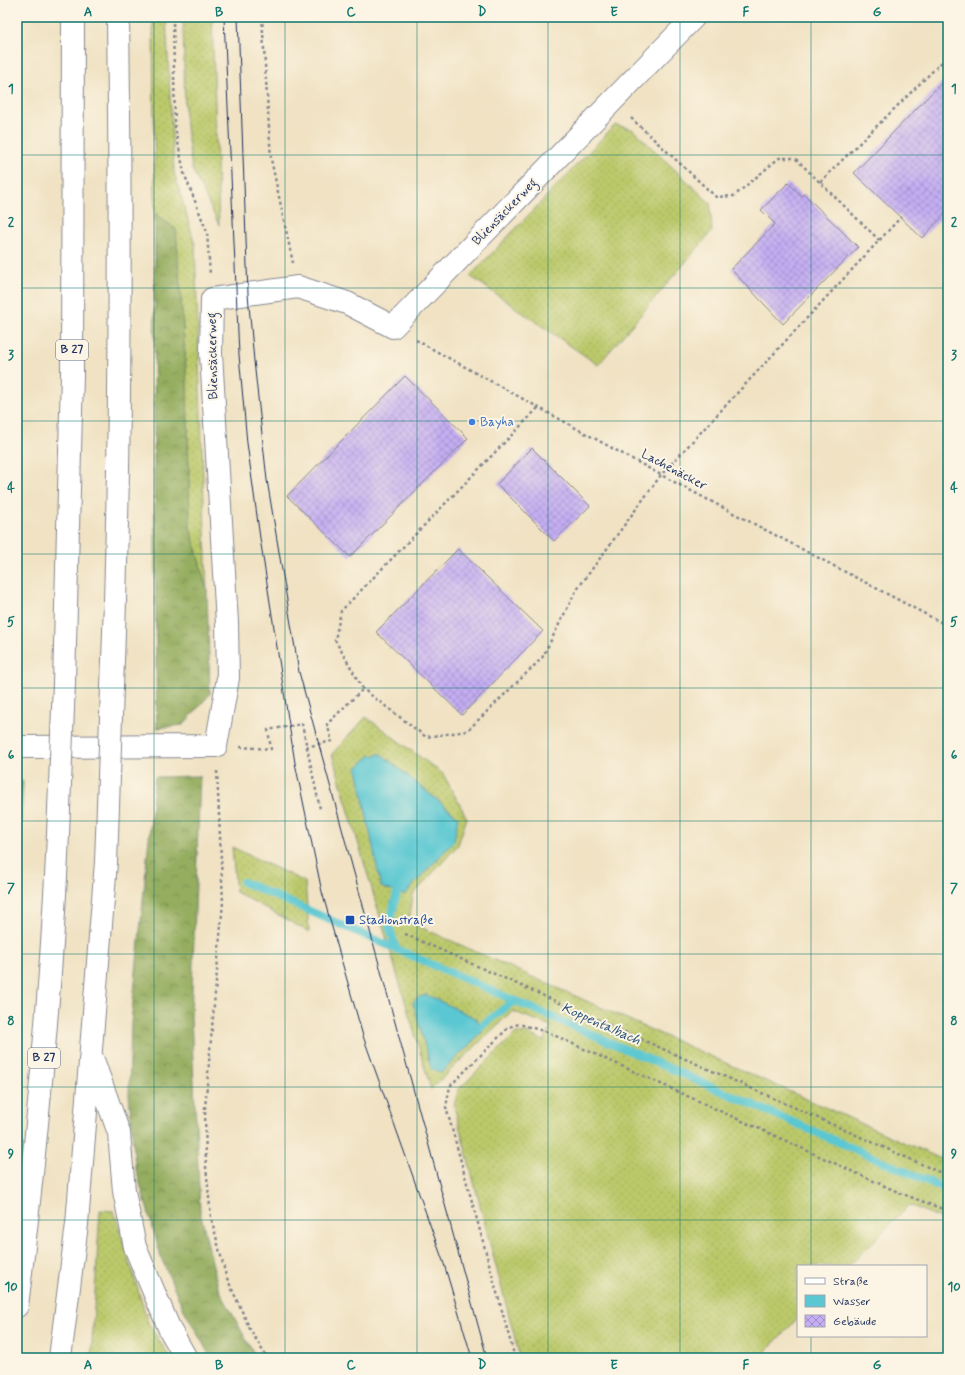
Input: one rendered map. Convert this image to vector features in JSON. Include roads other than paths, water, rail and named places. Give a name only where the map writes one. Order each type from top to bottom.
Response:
[{"type":"main road","name":"B 27","points":[[17,1306],[40,1099],[56,883],[64,683],[72,374],[73,17]]},
{"type":"main road","points":[[60,1358],[77,1224],[106,862],[115,601],[119,314],[118,17]]},
{"type":"main road","name":"Bliensäckerweg","points":[[17,747],[216,746],[228,678],[227,622],[211,354],[212,299],[298,287],[347,303],[393,327],[694,17]]},
{"type":"main road","points":[[90,1051],[119,1133],[124,1191],[135,1247],[170,1330],[186,1358]]},
{"type":"water","points":[[381,754],[458,817],[454,841],[404,895],[381,887],[357,768],[370,756]]},
{"type":"water","points":[[427,995],[477,1019],[483,1031],[441,1073],[431,1068],[413,1002],[419,997]]},
{"type":"waterway","name":"Koppentalbach","points":[[243,882],[948,1190]]},
{"type":"waterway","points":[[397,893],[389,926],[397,950]]},
{"type":"waterway","points":[[481,1026],[514,1001]]},
{"type":"tram line","points":[[224,17],[239,355],[247,443],[260,538],[295,763],[322,892],[363,1036],[444,1264],[472,1358]]},
{"type":"tram line","points":[[238,17],[248,294],[254,361],[267,480],[299,672],[487,1358]]},
{"type":"place","name":"Bayha","points":[[472,422]]},
{"type":"place","name":"Stadionstraße","points":[[350,920]]}]
